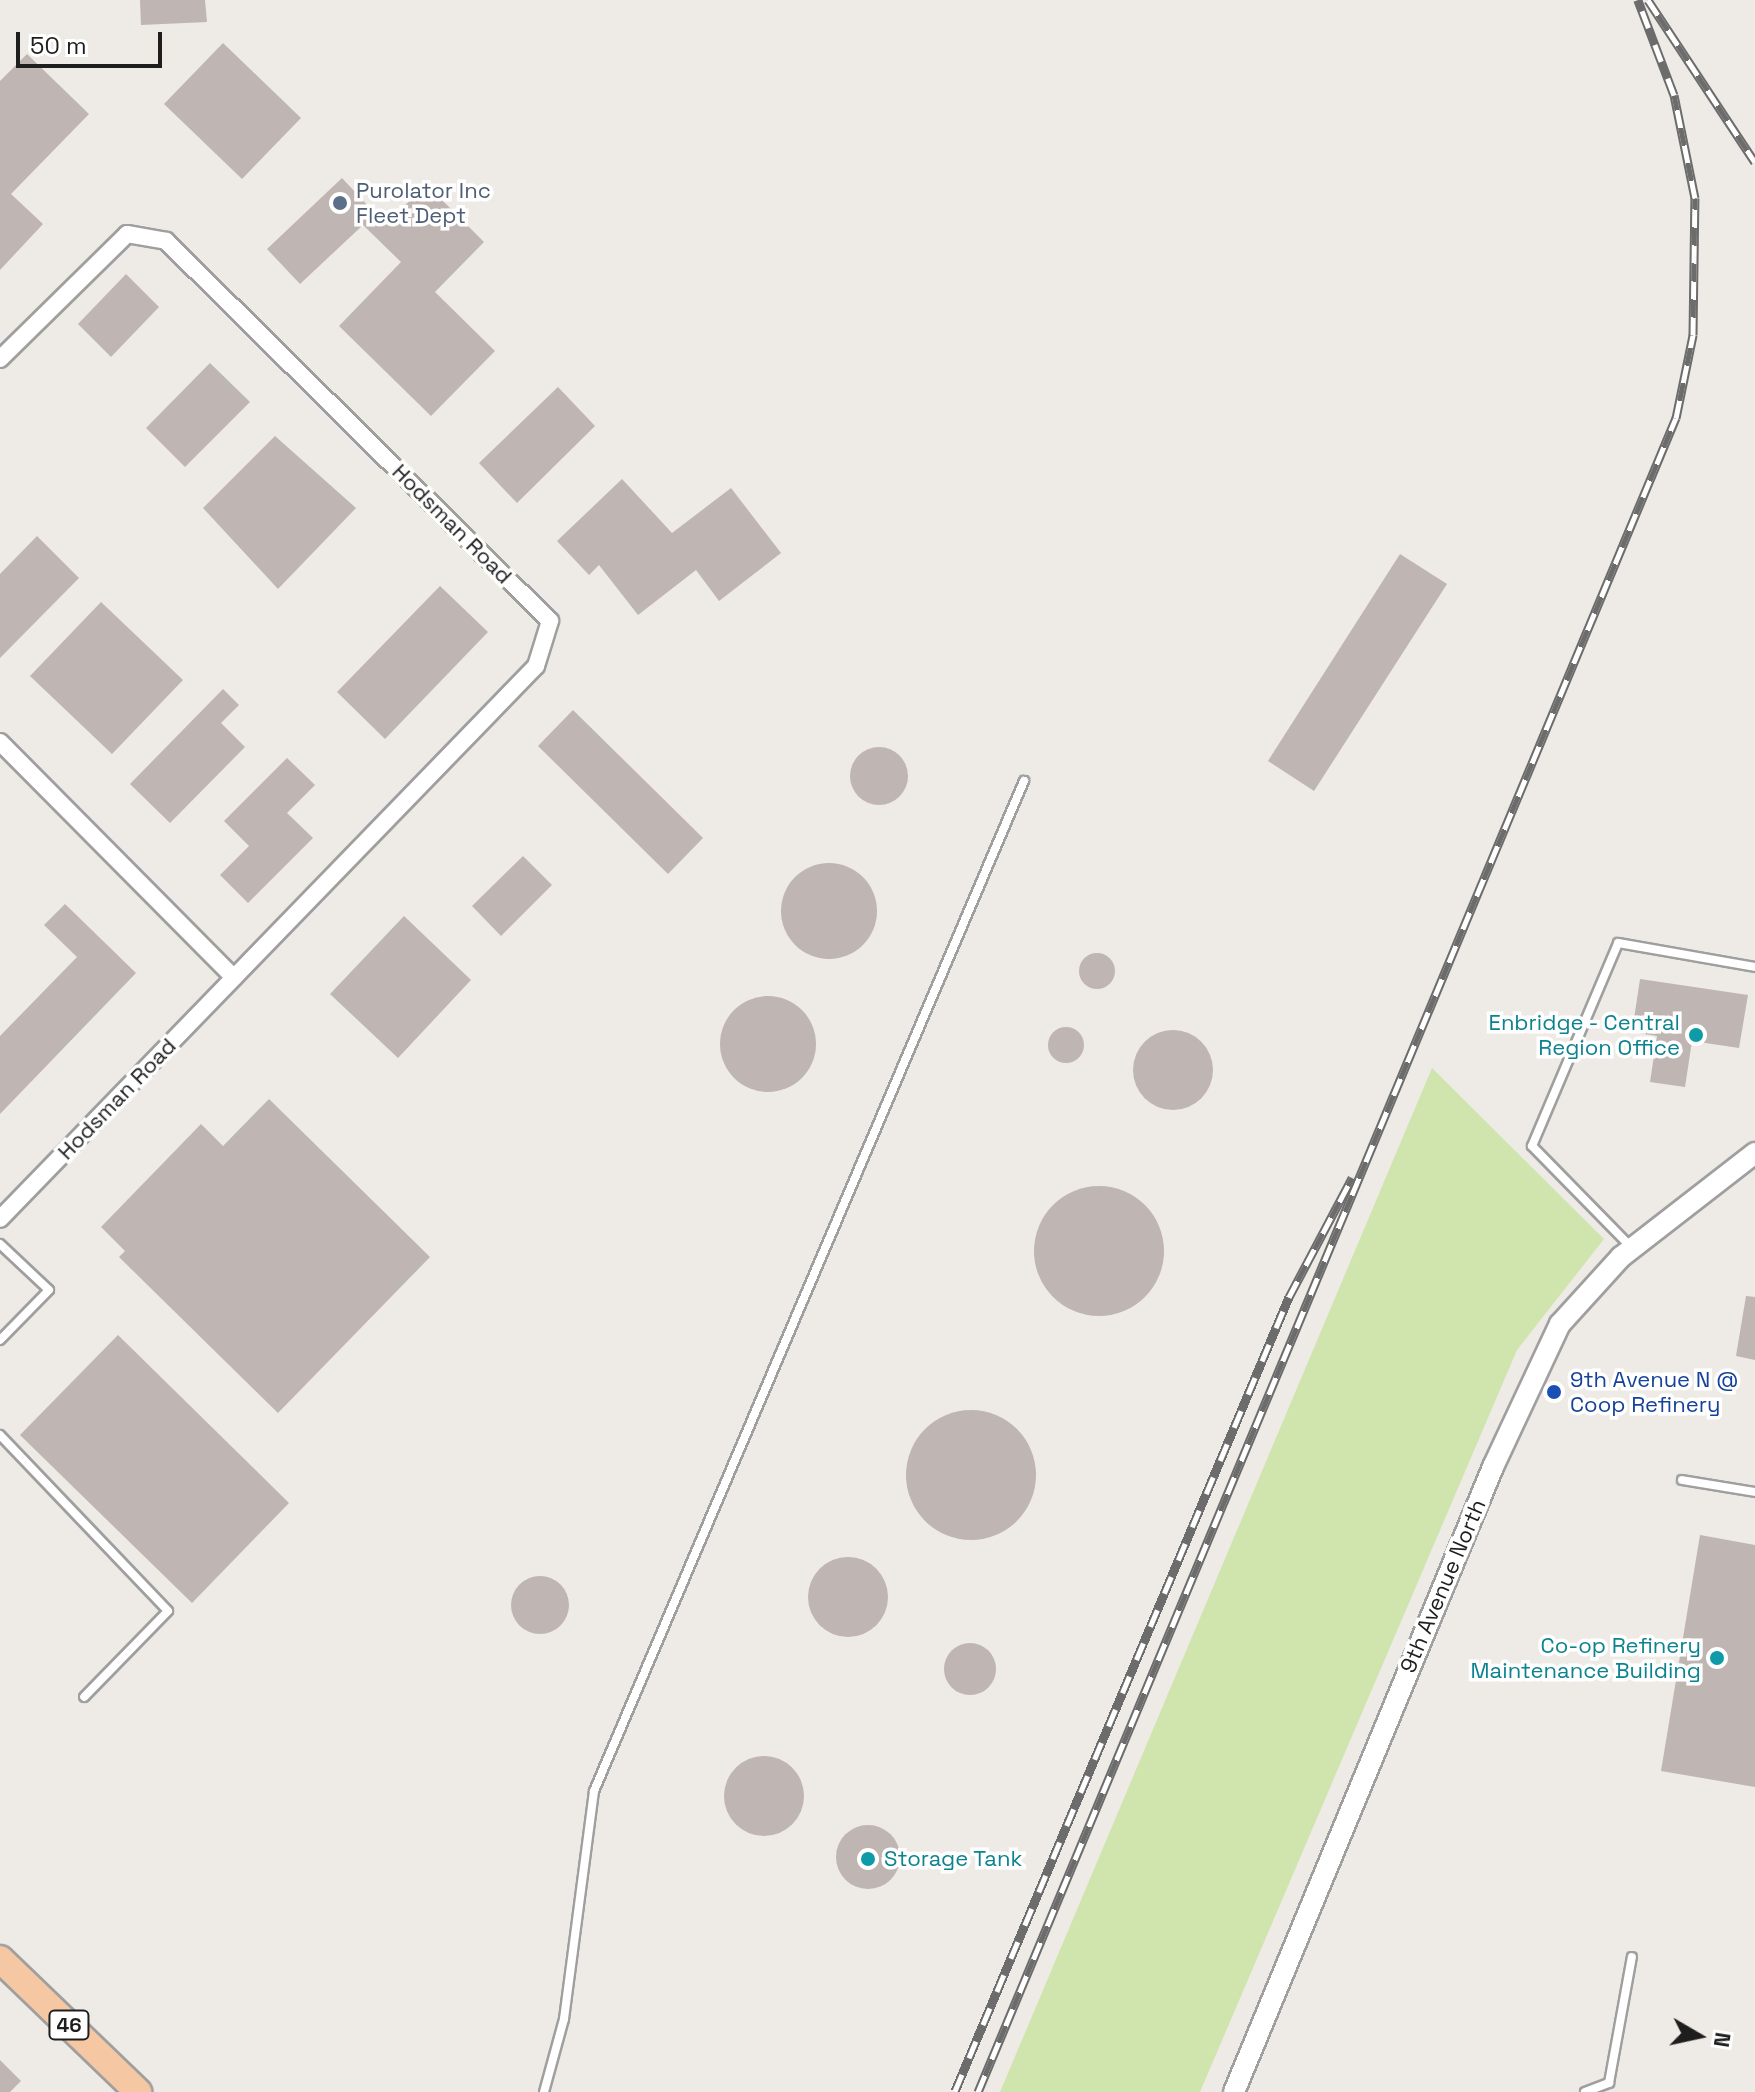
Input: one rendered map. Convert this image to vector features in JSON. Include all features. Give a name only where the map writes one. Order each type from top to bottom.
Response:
[{"type":"main road","name":"46","points":[[0,1959],[138,2092]]},
{"type":"street","name":"Hodsman Road","points":[[0,359],[127,234],[166,241],[550,621],[536,666],[0,1219]]},
{"type":"street","points":[[0,742],[234,978]]},
{"type":"street","name":"9th Avenue North","points":[[1234,2092],[1509,1432],[1560,1324],[1632,1248],[1755,1153]]},
{"type":"lane","points":[[544,2092],[564,2019],[594,1791],[1024,781]]},
{"type":"lane","points":[[1632,1248],[1532,1146],[1618,943],[1755,967]]},
{"type":"lane","points":[[0,1244],[49,1290],[0,1340]]},
{"type":"lane","points":[[0,1435],[168,1611],[84,1697]]},
{"type":"lane","points":[[1682,1480],[1755,1492]]},
{"type":"lane","points":[[1585,2092],[1609,2083],[1632,1957]]},
{"type":"green space","points":[[1432,1068],[1604,1239],[1517,1350],[1200,2092],[1000,2092]]},
{"type":"building","points":[[140,0],[205,0],[207,22],[141,25]]},
{"type":"building","points":[[223,43],[301,118],[242,179],[164,104]]},
{"type":"building","points":[[27,54],[89,114],[11,194],[43,224],[0,270],[0,81]]},
{"type":"building","points":[[342,178],[386,225],[426,184],[484,242],[435,292],[495,351],[431,416],[339,326],[401,262],[363,225],[300,284],[267,249]]},
{"type":"building","points":[[126,274],[159,307],[111,357],[78,324]]},
{"type":"building","points":[[210,363],[250,402],[185,467],[146,428]]},
{"type":"building","points":[[558,387],[595,426],[517,503],[479,463]]},
{"type":"building","points":[[275,436],[356,508],[278,589],[203,508]]},
{"type":"building","points":[[622,479],[672,533],[731,488],[781,553],[719,601],[696,570],[638,615],[599,565],[589,575],[557,541]]},
{"type":"building","points":[[37,536],[79,578],[0,658],[0,574]]},
{"type":"building","points":[[1400,554],[1447,584],[1314,791],[1268,761]]},
{"type":"building","points":[[440,586],[488,632],[385,739],[337,692]]},
{"type":"building","points":[[101,602],[183,680],[112,754],[30,676]]},
{"type":"building","points":[[223,689],[239,705],[221,723],[245,747],[170,823],[130,784]]},
{"type":"building","points":[[573,710],[703,838],[668,874],[538,746]]},
{"type":"building","points":[[879,747],[899,756],[908,776],[899,796],[879,805],[859,796],[850,776],[859,756]]},
{"type":"building","points":[[287,758],[315,785],[287,813],[313,838],[248,903],[220,875],[249,846],[224,821]]},
{"type":"building","points":[[523,856],[552,885],[501,936],[472,906]]},
{"type":"building","points":[[829,863],[847,867],[863,877],[873,893],[877,911],[873,929],[863,945],[847,955],[829,959],[811,955],[795,945],[785,929],[781,911],[785,893],[795,877],[811,867]]},
{"type":"building","points":[[65,904],[136,973],[0,1114],[0,1036],[77,957],[44,925]]},
{"type":"building","points":[[404,916],[471,980],[398,1058],[330,994]]},
{"type":"building","points":[[1097,953],[1110,958],[1115,971],[1110,984],[1097,989],[1084,984],[1079,971],[1084,958]]},
{"type":"building","name":"Enbridge - Central Region Office","points":[[1640,979],[1748,995],[1739,1048],[1692,1041],[1685,1087],[1650,1082],[1657,1036],[1632,1032]]},
{"type":"building","points":[[768,996],[786,1000],[802,1010],[812,1026],[816,1044],[812,1062],[802,1078],[786,1088],[768,1092],[750,1088],[734,1078],[724,1062],[720,1044],[724,1026],[734,1010],[750,1000]]},
{"type":"building","points":[[1066,1027],[1079,1032],[1084,1045],[1079,1058],[1066,1063],[1053,1058],[1048,1045],[1053,1032]]},
{"type":"building","points":[[1173,1030],[1188,1033],[1201,1042],[1210,1055],[1213,1070],[1210,1085],[1201,1098],[1188,1107],[1173,1110],[1158,1107],[1145,1098],[1136,1085],[1133,1070],[1136,1055],[1145,1042],[1158,1033]]},
{"type":"building","points":[[269,1099],[430,1257],[278,1413],[119,1257],[125,1251],[101,1227],[201,1124],[223,1146]]},
{"type":"building","points":[[1099,1186],[1124,1191],[1145,1205],[1159,1226],[1164,1251],[1159,1276],[1145,1297],[1124,1311],[1099,1316],[1074,1311],[1053,1297],[1039,1276],[1034,1251],[1039,1226],[1053,1205],[1074,1191]]},
{"type":"building","points":[[1746,1296],[1755,1297],[1755,1360],[1736,1356]]},
{"type":"building","points":[[118,1335],[289,1503],[192,1603],[20,1435]]},
{"type":"building","points":[[971,1410],[996,1415],[1017,1429],[1031,1450],[1036,1475],[1031,1500],[1017,1521],[996,1535],[971,1540],[946,1535],[925,1521],[911,1500],[906,1475],[911,1450],[925,1429],[946,1415]]},
{"type":"building","name":"Co-op Refinery Maintenance Building","points":[[1700,1535],[1755,1545],[1755,1787],[1661,1771]]},
{"type":"building","points":[[848,1557],[863,1560],[876,1569],[885,1582],[888,1597],[885,1612],[876,1625],[863,1634],[848,1637],[833,1634],[820,1625],[811,1612],[808,1597],[811,1582],[820,1569],[833,1560]]},
{"type":"building","points":[[540,1576],[561,1584],[569,1605],[561,1626],[540,1634],[519,1626],[511,1605],[519,1584]]},
{"type":"building","points":[[970,1643],[988,1651],[996,1669],[988,1687],[970,1695],[952,1687],[944,1669],[952,1651]]},
{"type":"building","points":[[764,1756],[779,1759],[792,1768],[801,1781],[804,1796],[801,1811],[792,1824],[779,1833],[764,1836],[749,1833],[736,1824],[727,1811],[724,1796],[727,1781],[736,1768],[749,1759]]},
{"type":"building","name":"Storage Tank","points":[[862,1825],[874,1825],[891,1834],[898,1845],[898,1869],[891,1880],[874,1889],[862,1889],[850,1884],[841,1875],[836,1863],[836,1851],[841,1839],[850,1830]]},
{"type":"building","points":[[0,2060],[21,2081],[10,2092],[0,2092]]},
{"type":"railway","points":[[978,2092],[1676,418],[1693,335],[1695,198],[1674,95],[1638,0]]},
{"type":"railway","points":[[1648,0],[1755,162]]},
{"type":"railway","points":[[955,2091],[1289,1297],[1352,1178]]},
{"type":"place","name":"Purolator Inc Fleet Dept","points":[[340,203]]},
{"type":"place","name":"Enbridge - Central Region Office","points":[[1696,1035]]},
{"type":"place","name":"9th Avenue N @ Coop Refinery","points":[[1554,1392]]},
{"type":"place","name":"Co-op Refinery Maintenance Building","points":[[1717,1658]]},
{"type":"place","name":"Storage Tank","points":[[868,1859]]}]
